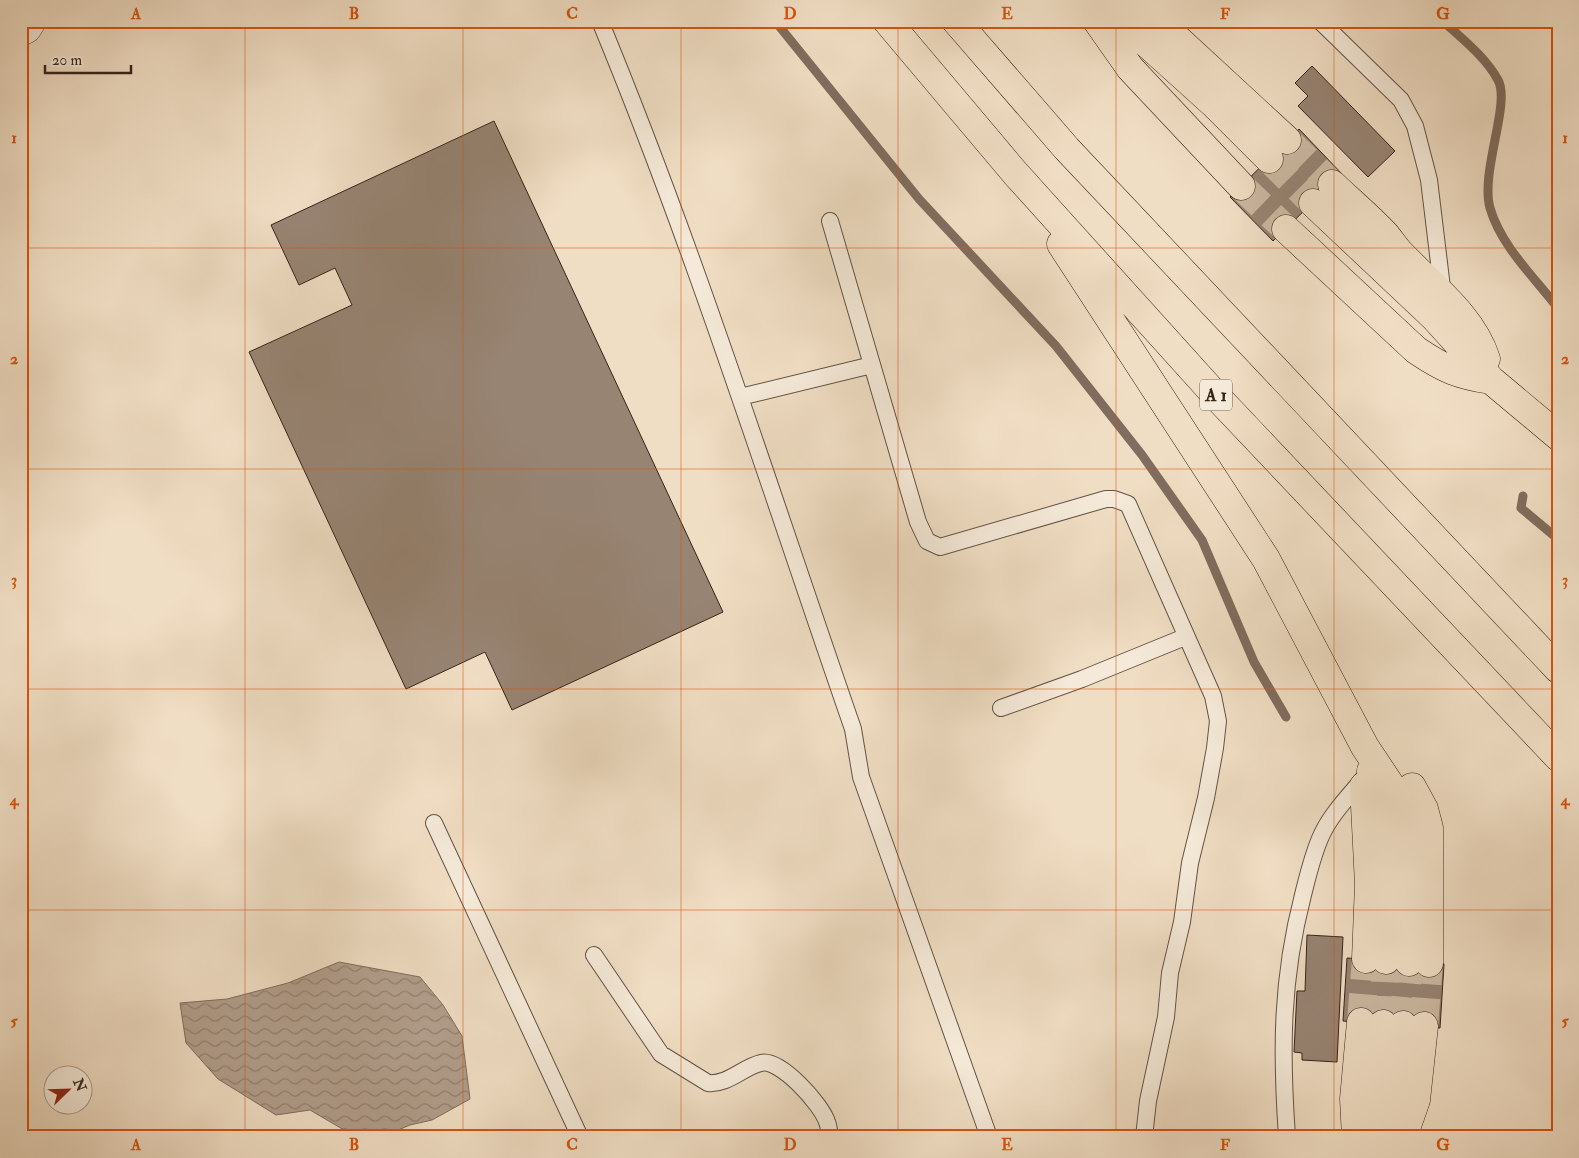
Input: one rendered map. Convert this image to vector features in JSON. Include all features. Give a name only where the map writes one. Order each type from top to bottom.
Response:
[{"type":"highway","name":"A 1","points":[[887,21],[1015,173],[1219,400],[1558,757]]},
{"type":"highway","points":[[956,21],[1067,149],[1558,669]]},
{"type":"highway","points":[[1097,21],[1130,68],[1263,164]]},
{"type":"highway","points":[[1110,21],[1140,56],[1263,164]]},
{"type":"highway","points":[[1122,21],[1214,104],[1263,164]]},
{"type":"highway","points":[[1158,21],[1263,164]]},
{"type":"highway","points":[[1015,173],[1266,559],[1364,748],[1387,826],[1397,961]]},
{"type":"highway","points":[[1332,184],[1386,235],[1476,337],[1491,380]]},
{"type":"highway","points":[[1299,216],[1428,336],[1491,380],[1558,436]]},
{"type":"highway","points":[[1364,748],[1363,779],[1368,859],[1397,961]]},
{"type":"highway","points":[[1364,748],[1403,775],[1417,793],[1429,828],[1397,961]]},
{"type":"highway","points":[[1356,1137],[1354,1099],[1393,1024]]},
{"type":"highway","points":[[1369,1137],[1393,1024]]},
{"type":"highway","points":[[1382,1137],[1396,1089],[1393,1024]]},
{"type":"highway","points":[[1393,1024],[1416,1100],[1403,1137]]},
{"type":"street","points":[[21,32],[27,29],[32,21]]},
{"type":"lane","points":[[600,21],[637,110],[740,396],[853,729],[861,777],[989,1137]]},
{"type":"lane","points":[[1320,21],[1401,100],[1415,126],[1429,180],[1443,298]]},
{"type":"lane","points":[[830,221],[918,522],[927,541],[940,547],[1114,499],[1128,504],[1213,696],[1218,721],[1206,798],[1190,863],[1182,922],[1170,973],[1166,1017],[1148,1101],[1144,1137]]},
{"type":"lane","points":[[740,396],[872,365]]},
{"type":"lane","points":[[1001,708],[1082,679],[1186,637]]},
{"type":"lane","points":[[1287,1137],[1282,1067],[1288,958],[1310,866],[1322,834],[1333,816],[1363,779]]},
{"type":"lane","points":[[434,823],[580,1137]]},
{"type":"lane","points":[[594,955],[661,1054],[708,1083],[717,1084],[763,1062],[776,1064],[796,1080],[827,1120],[830,1137]]},
{"type":"water","points":[[339,962],[420,977],[443,1005],[462,1036],[470,1099],[432,1120],[410,1125],[381,1137],[356,1137],[310,1110],[276,1115],[218,1079],[186,1043],[180,1003],[227,999],[288,983]]},
{"type":"building","points":[[1312,66],[1395,151],[1368,177],[1298,106],[1308,96],[1295,83]]},
{"type":"building","points":[[494,121],[723,612],[512,710],[485,652],[406,689],[249,352],[352,305],[335,268],[299,285],[271,225]]},
{"type":"building","points":[[1299,129],[1342,174],[1273,241],[1230,197]]},
{"type":"building","points":[[1307,935],[1343,937],[1337,1062],[1302,1060],[1302,1053],[1294,1052],[1297,991],[1305,991]]},
{"type":"building","points":[[1347,958],[1444,964],[1440,1028],[1343,1021]]},
{"type":"waterway","points":[[775,21],[919,199],[1056,346],[1142,455],[1202,540],[1254,662],[1286,717]]},
{"type":"waterway","points":[[1443,21],[1487,63],[1498,80],[1501,91],[1501,105],[1489,176],[1488,193],[1490,208],[1495,222],[1510,248],[1558,308]]},
{"type":"waterway","points":[[1523,496],[1521,508],[1558,539]]},
{"type":"tunnel","points":[[1287,140],[1332,184]]},
{"type":"tunnel","points":[[1269,159],[1313,203]]},
{"type":"tunnel","points":[[1241,186],[1286,229]]},
{"type":"tunnel","points":[[1361,1022],[1366,959]]},
{"type":"tunnel","points":[[1383,1024],[1386,960]]},
{"type":"tunnel","points":[[1403,1025],[1409,962]]},
{"type":"tunnel","points":[[1424,1026],[1429,963]]}]
